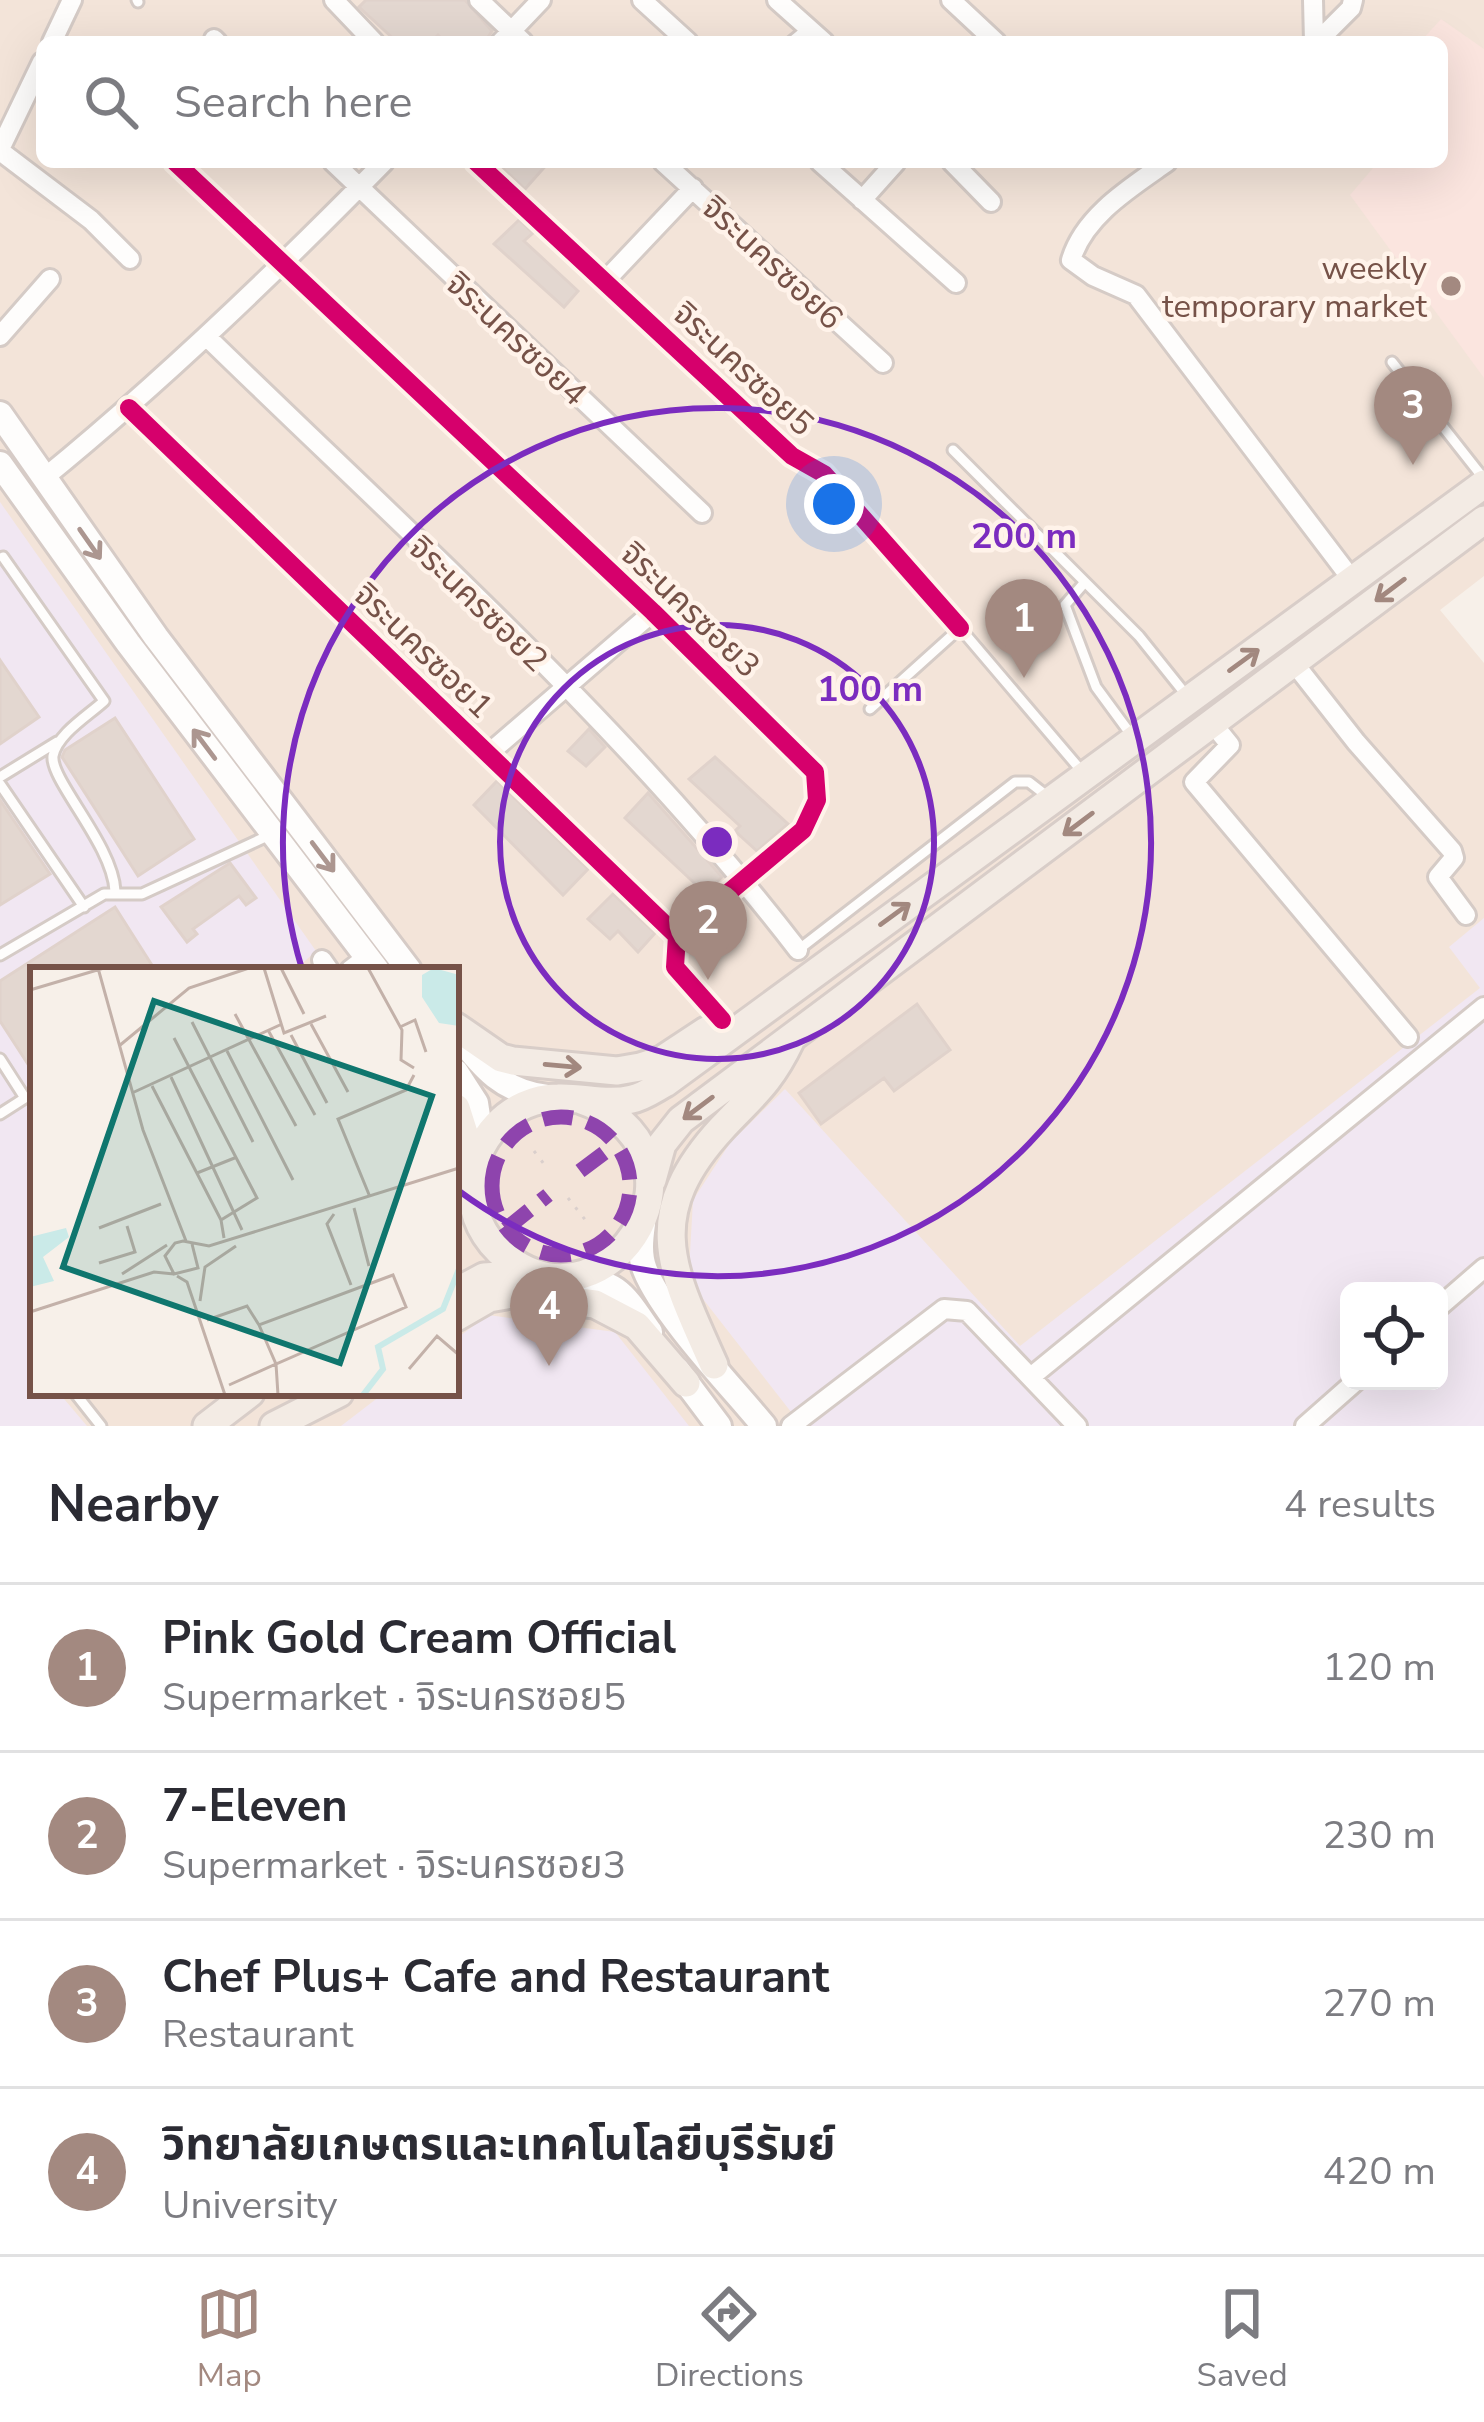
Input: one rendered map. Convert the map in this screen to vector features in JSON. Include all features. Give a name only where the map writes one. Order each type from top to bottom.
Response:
[{"type":"main road","points":[[0,414],[156,637],[407,967]]},
{"type":"main road","points":[[0,464],[364,966]]},
{"type":"main road","points":[[459,1033],[484,1068],[523,1094],[634,1099],[664,1083],[1484,482]]},
{"type":"main road","points":[[764,1426],[661,1300],[644,1269],[640,1252],[651,1184],[662,1144],[681,1120],[1484,520]]},
{"type":"main road","points":[[459,1031],[501,1058],[616,1071],[662,1060],[748,1003],[800,982]]},
{"type":"main road","points":[[714,1365],[670,1258],[680,1191],[692,1162],[774,1076],[792,1038]]},
{"type":"main road","points":[[459,1077],[476,1103],[482,1143]]},
{"type":"main road","points":[[643,1224],[629,1245],[586,1273],[551,1275],[517,1265],[496,1249],[481,1228],[472,1203],[472,1172],[482,1143],[512,1111],[567,1098],[602,1107],[622,1120],[647,1161],[651,1184]]},
{"type":"main road","points":[[459,1117],[464,1133],[459,1154]]},
{"type":"main road","points":[[459,1227],[472,1203]]},
{"type":"main road","points":[[459,1291],[498,1274],[598,1279],[619,1288],[719,1426]]},
{"type":"main road","points":[[459,1315],[489,1298],[511,1294],[595,1304],[637,1326],[686,1383]]},
{"type":"main road","points":[[207,1426],[246,1396]]},
{"type":"main road","points":[[274,1426],[314,1396]]},
{"type":"main road","points":[[274,1426],[333,1396]]},
{"type":"street","points":[[55,36],[72,0]]},
{"type":"street","points":[[334,0],[368,36]]},
{"type":"street","points":[[479,0],[509,36]]},
{"type":"street","points":[[514,36],[541,0]]},
{"type":"street","points":[[642,0],[681,36]]},
{"type":"street","points":[[777,0],[817,36]]},
{"type":"street","points":[[951,0],[990,36]]},
{"type":"street","points":[[1313,0],[1316,36]]},
{"type":"street","points":[[1322,36],[1352,8],[1353,0]]},
{"type":"street","points":[[36,75],[0,150],[91,220],[130,259]]},
{"type":"street","name":"จิระนครซอย3","points":[[181,168],[815,772],[817,800],[803,830],[677,936]]},
{"type":"street","name":"จิระนครซอย4","points":[[339,168],[702,513]]},
{"type":"street","points":[[44,478],[129,408],[284,265],[378,168]]},
{"type":"street","name":"จิระนครซอย5","points":[[483,168],[792,456],[824,474],[960,628]]},
{"type":"street","name":"จิระนครซอย6","points":[[670,168],[883,363]]},
{"type":"street","points":[[827,168],[956,283]]},
{"type":"street","points":[[862,200],[891,168]]},
{"type":"street","points":[[958,168],[991,202]]},
{"type":"street","points":[[1159,168],[1078,235],[1071,260],[1093,276],[1136,295],[1353,581]]},
{"type":"street","points":[[606,280],[693,188]]},
{"type":"street","points":[[0,336],[50,279]]},
{"type":"street","name":"จิระนครซอย2","points":[[206,336],[566,687],[743,879],[797,950]]},
{"type":"street","name":"จิระนครซอย1","points":[[129,408],[677,936]]},
{"type":"street","points":[[488,754],[652,612]]},
{"type":"street","points":[[1294,663],[1452,851],[1454,858],[1438,877],[1466,915]]},
{"type":"street","points":[[1213,724],[1230,745],[1194,782],[1408,1036]]},
{"type":"street","points":[[677,936],[675,968],[722,1020]]},
{"type":"street","points":[[1032,1376],[1484,1007]]},
{"type":"street","points":[[1448,1299],[1484,1268]]},
{"type":"street","points":[[790,1426],[944,1310],[967,1311],[1077,1426]]},
{"type":"street","points":[[1315,1423],[1347,1390]]},
{"type":"lane","points":[[798,36],[808,28]]},
{"type":"lane","points":[[1392,362],[1484,482]]},
{"type":"lane","points":[[953,450],[1139,636],[1190,699]]},
{"type":"lane","points":[[3,557],[104,701],[61,739],[0,780],[84,907]]},
{"type":"lane","points":[[1085,582],[1065,605],[1096,687],[1135,740]]},
{"type":"lane","points":[[870,709],[960,628],[1087,776]]},
{"type":"lane","points":[[61,739],[53,755],[55,771],[114,871],[115,891]]},
{"type":"lane","points":[[797,950],[1015,782],[1029,782],[1053,800]]},
{"type":"lane","points":[[0,955],[115,891],[142,894],[272,834]]},
{"type":"lane","points":[[0,1059],[25,1098],[0,1114]]},
{"type":"lane","points":[[77,1396],[101,1426]]},
{"type":"path","points":[[534,1151],[547,1168]]},
{"type":"path","points":[[568,1198],[587,1222]]},
{"type":"shaded area","points":[[0,0],[1484,0],[1484,576],[1440,610],[1484,663],[1484,1426],[0,1426]]},
{"type":"shaded area","name":"weekly temporary market","points":[[1441,19],[1484,49],[1484,378],[1350,195],[1373,168],[1448,168],[1448,36],[1425,36]]},
{"type":"shaded area","points":[[0,502],[316,951],[298,967],[30,967],[30,1396],[62,1396],[87,1426],[0,1426]]},
{"type":"shaded area","points":[[1484,918],[1484,1426],[802,1426],[703,1299],[689,1271],[693,1200],[730,1143],[785,1089],[1020,1346],[1480,988],[1449,947]]},
{"type":"shaded area","points":[[488,1315],[615,1332],[689,1426],[341,1426],[380,1396],[459,1396],[459,1337]]},
{"type":"building","points":[[366,0],[465,0],[492,31],[489,36],[390,36],[359,7]]},
{"type":"building","points":[[502,168],[544,168],[525,189]]},
{"type":"building","points":[[519,220],[533,233],[524,241],[578,291],[564,307],[494,244]]},
{"type":"building","points":[[0,660],[39,717],[0,744]]},
{"type":"building","points":[[115,718],[194,839],[138,876],[62,757],[65,750]]},
{"type":"building","points":[[589,729],[605,747],[586,766],[568,751]]},
{"type":"building","points":[[715,757],[788,824],[757,851],[735,831],[740,826],[689,779]]},
{"type":"building","points":[[497,781],[588,869],[563,895],[474,805]]},
{"type":"building","points":[[648,793],[722,877],[705,893],[625,818]]},
{"type":"building","points":[[0,800],[50,874],[0,905]]},
{"type":"building","points":[[230,863],[256,898],[246,905],[239,896],[193,929],[197,934],[187,942],[161,907]]},
{"type":"building","points":[[613,894],[655,933],[638,952],[618,931],[610,939],[588,919]]},
{"type":"building","points":[[115,907],[153,967],[30,967],[30,1067],[0,1021],[0,981]]},
{"type":"building","points":[[917,1004],[950,1050],[894,1091],[884,1078],[821,1124],[799,1093]]},
{"type":"marked path","points":[[561,1117],[587,1123],[610,1137],[624,1160],[630,1186],[624,1212],[610,1235],[587,1249],[561,1255],[535,1249],[512,1235],[498,1212],[492,1186],[498,1160],[512,1137],[535,1123],[561,1117]]},
{"type":"marked path","points":[[580,1171],[616,1144]]},
{"type":"marked path","points":[[506,1229],[548,1195]]},
{"type":"cycle path","points":[[181,168],[653,612],[815,772],[817,800],[803,830],[677,936],[675,967],[722,1020]]},
{"type":"cycle path","points":[[482,168],[792,456],[824,474],[960,628]]},
{"type":"cycle path","points":[[129,408],[677,936]]},
{"type":"place","name":"weekly temporary market","points":[[1451,286]]},
{"type":"place","name":"Chef Plus+ Cafe and Restaurant","points":[[1413,465]]},
{"type":"place","name":"Pink Gold Cream Official","points":[[1024,678]]},
{"type":"place","name":"7-Eleven","points":[[708,980]]},
{"type":"place","name":"วิทยาลัยเกษตรและเทคโนโลยีบุรีรัมย์","points":[[549,1366]]}]
